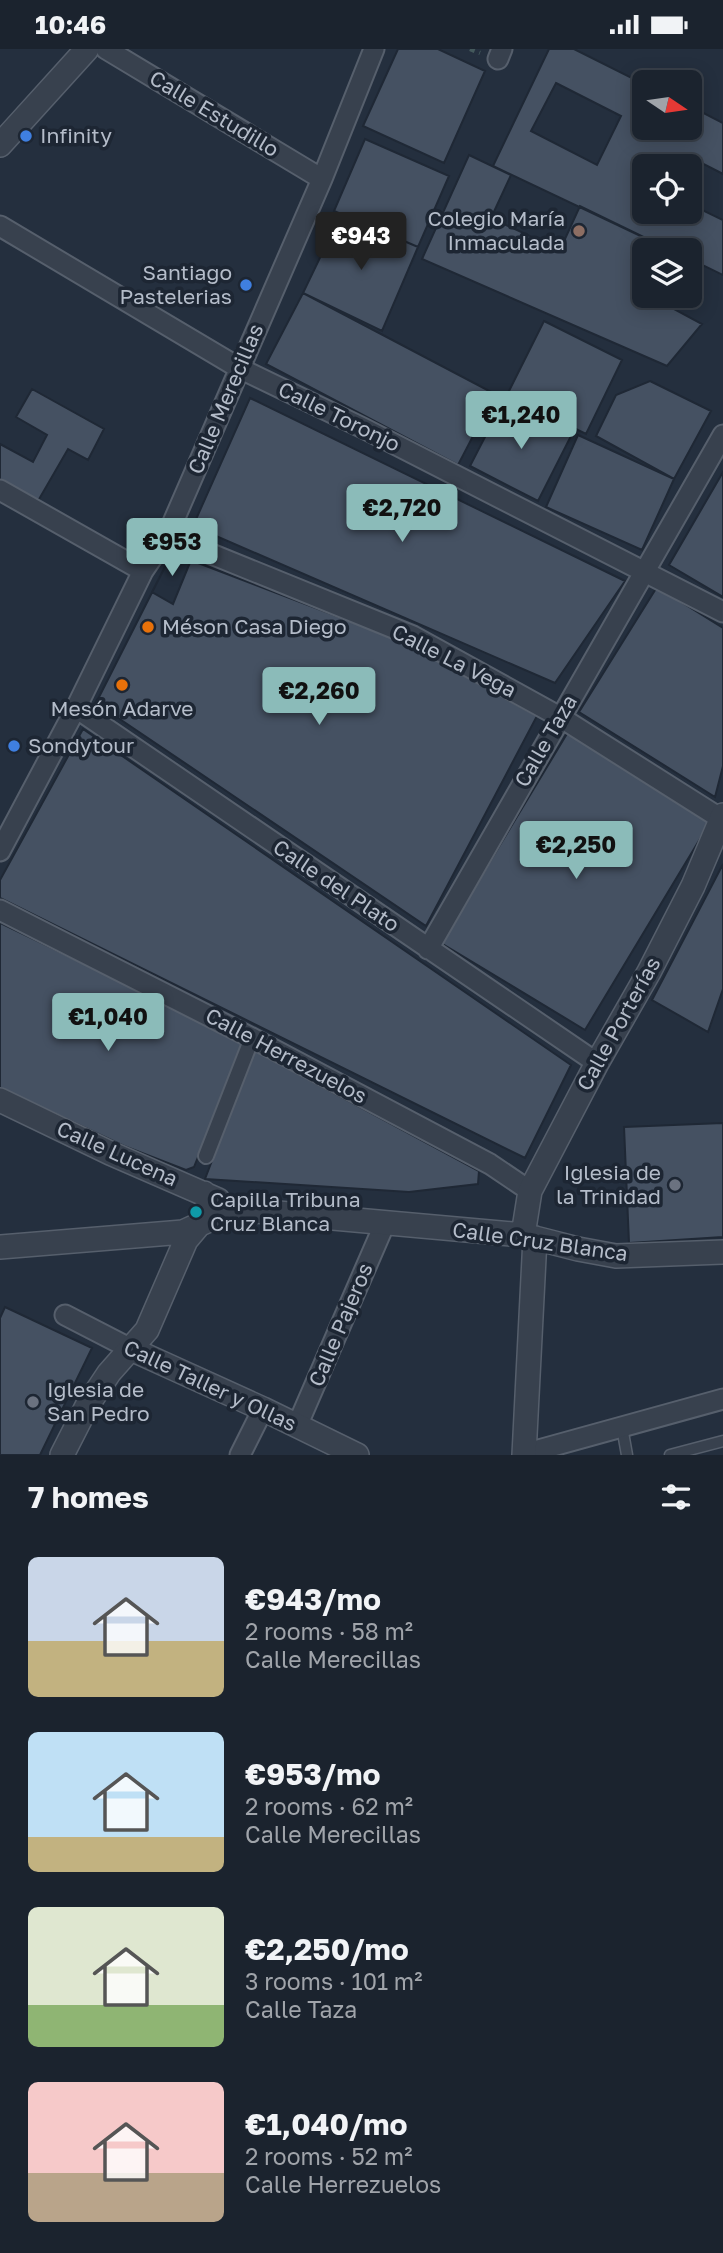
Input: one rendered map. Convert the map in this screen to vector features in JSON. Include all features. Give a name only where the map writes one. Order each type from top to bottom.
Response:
[{"type":"street","points":[[0,145],[87,49]]},
{"type":"street","name":"Calle Estudillo","points":[[106,49],[322,179]]},
{"type":"street","name":"Calle Merecillas","points":[[0,851],[76,708],[143,571],[167,536],[322,179],[374,49]]},
{"type":"street","name":"Calle Toronjo","points":[[0,226],[239,368],[363,428],[723,612]]},
{"type":"street","name":"Calle Taza","points":[[428,949],[723,435]]},
{"type":"street","points":[[0,490],[143,571]]},
{"type":"street","name":"Calle La Vega","points":[[167,536],[413,636],[560,717],[722,818]]},
{"type":"street","name":"Calle del Plato","points":[[76,708],[597,1062]]},
{"type":"street","name":"Calle Porterías","points":[[524,1454],[530,1191],[597,1062],[662,947],[693,886],[722,818]]},
{"type":"street","name":"Calle Herrezuelos","points":[[0,910],[252,1038],[499,1169],[530,1191]]},
{"type":"street","points":[[206,1156],[252,1038]]},
{"type":"street","name":"Calle Lucena","points":[[0,1100],[110,1153],[204,1193],[233,1209]]},
{"type":"street","points":[[62,1455],[87,1406],[109,1373],[147,1330],[186,1240],[209,1211],[209,1203],[204,1193]]},
{"type":"street","points":[[0,1247],[183,1232],[233,1209]]},
{"type":"street","name":"Calle Cruz Blanca","points":[[233,1209],[529,1236],[616,1256],[723,1252]]},
{"type":"street","name":"Calle Pajeros","points":[[297,1426],[385,1223]]},
{"type":"street","name":"Calle Taller y Ollas","points":[[65,1315],[356,1455]]},
{"type":"street","points":[[524,1454],[723,1399]]},
{"type":"street","points":[[240,1455],[262,1409]]},
{"type":"lane","points":[[622,1427],[627,1455]]},
{"type":"lane","points":[[670,1455],[723,1441]]},
{"type":"building","points":[[398,49],[438,49],[485,71],[444,163],[363,126]]},
{"type":"building","points":[[549,49],[574,49],[632,78],[632,140],[702,140],[702,112],[723,123],[723,174],[702,163],[702,154],[632,154],[632,224],[702,224],[702,210],[723,220],[723,275],[702,265],[702,238],[645,238],[493,166]],"holes":[[[556,83],[621,116],[597,165],[531,131]]]},
{"type":"building","points":[[365,139],[449,176],[418,247],[334,211]]},
{"type":"building","points":[[469,155],[511,175],[491,218],[560,250],[580,206],[646,238],[632,238],[632,308],[672,308],[702,324],[667,366],[422,259]]},
{"type":"building","points":[[341,214],[418,247],[382,331],[303,293]]},
{"type":"building","points":[[303,293],[495,394],[458,465],[266,364]]},
{"type":"building","points":[[544,321],[622,360],[586,434],[507,395]]},
{"type":"building","points":[[650,381],[711,411],[674,479],[596,436],[616,395]]},
{"type":"building","points":[[32,389],[104,429],[88,460],[68,449],[38,501],[0,480],[0,444],[33,462],[47,435],[16,417]]},
{"type":"building","points":[[250,398],[625,581],[555,683],[193,526]]},
{"type":"building","points":[[503,402],[571,436],[538,501],[470,466]]},
{"type":"building","points":[[578,435],[674,479],[642,550],[546,507]]},
{"type":"building","points":[[723,472],[723,597],[669,565]]},
{"type":"building","points":[[172,553],[402,641],[537,716],[426,926],[96,703]]},
{"type":"building","points":[[172,553],[191,560],[173,604],[152,592]]},
{"type":"building","points":[[657,587],[723,628],[723,766],[715,797],[579,712]]},
{"type":"building","points":[[83,729],[571,1065],[525,1158],[0,898],[0,880]]},
{"type":"building","points":[[568,732],[712,819],[585,1030],[441,943]]},
{"type":"building","points":[[723,864],[723,989],[708,1032],[652,1000]]},
{"type":"building","points":[[0,923],[242,1040],[242,1047],[194,1167],[186,1170],[124,1146],[0,1088]]},
{"type":"building","points":[[254,1050],[479,1171],[478,1184],[409,1192],[205,1179]]},
{"type":"building","name":"Iglesia de la Trinidad","points":[[723,1123],[723,1237],[629,1243],[624,1127]]},
{"type":"building","name":"Iglesia de San Pedro","points":[[5,1307],[92,1348],[40,1455],[0,1455],[0,1318]]},
{"type":"place","name":"Infinity","points":[[26,136]]},
{"type":"place","name":"Colegio María Inmaculada","points":[[579,231]]},
{"type":"place","name":"Santiago Pastelerias","points":[[246,285]]},
{"type":"place","name":"Méson Casa Diego","points":[[148,627]]},
{"type":"place","name":"Mesón Adarve","points":[[122,685]]},
{"type":"place","name":"Sondytour","points":[[14,746]]},
{"type":"place","name":"Iglesia de la Trinidad","points":[[675,1185]]},
{"type":"place","name":"Capilla Tribuna Cruz Blanca","points":[[196,1212]]},
{"type":"place","name":"Iglesia de San Pedro","points":[[33,1402]]}]
